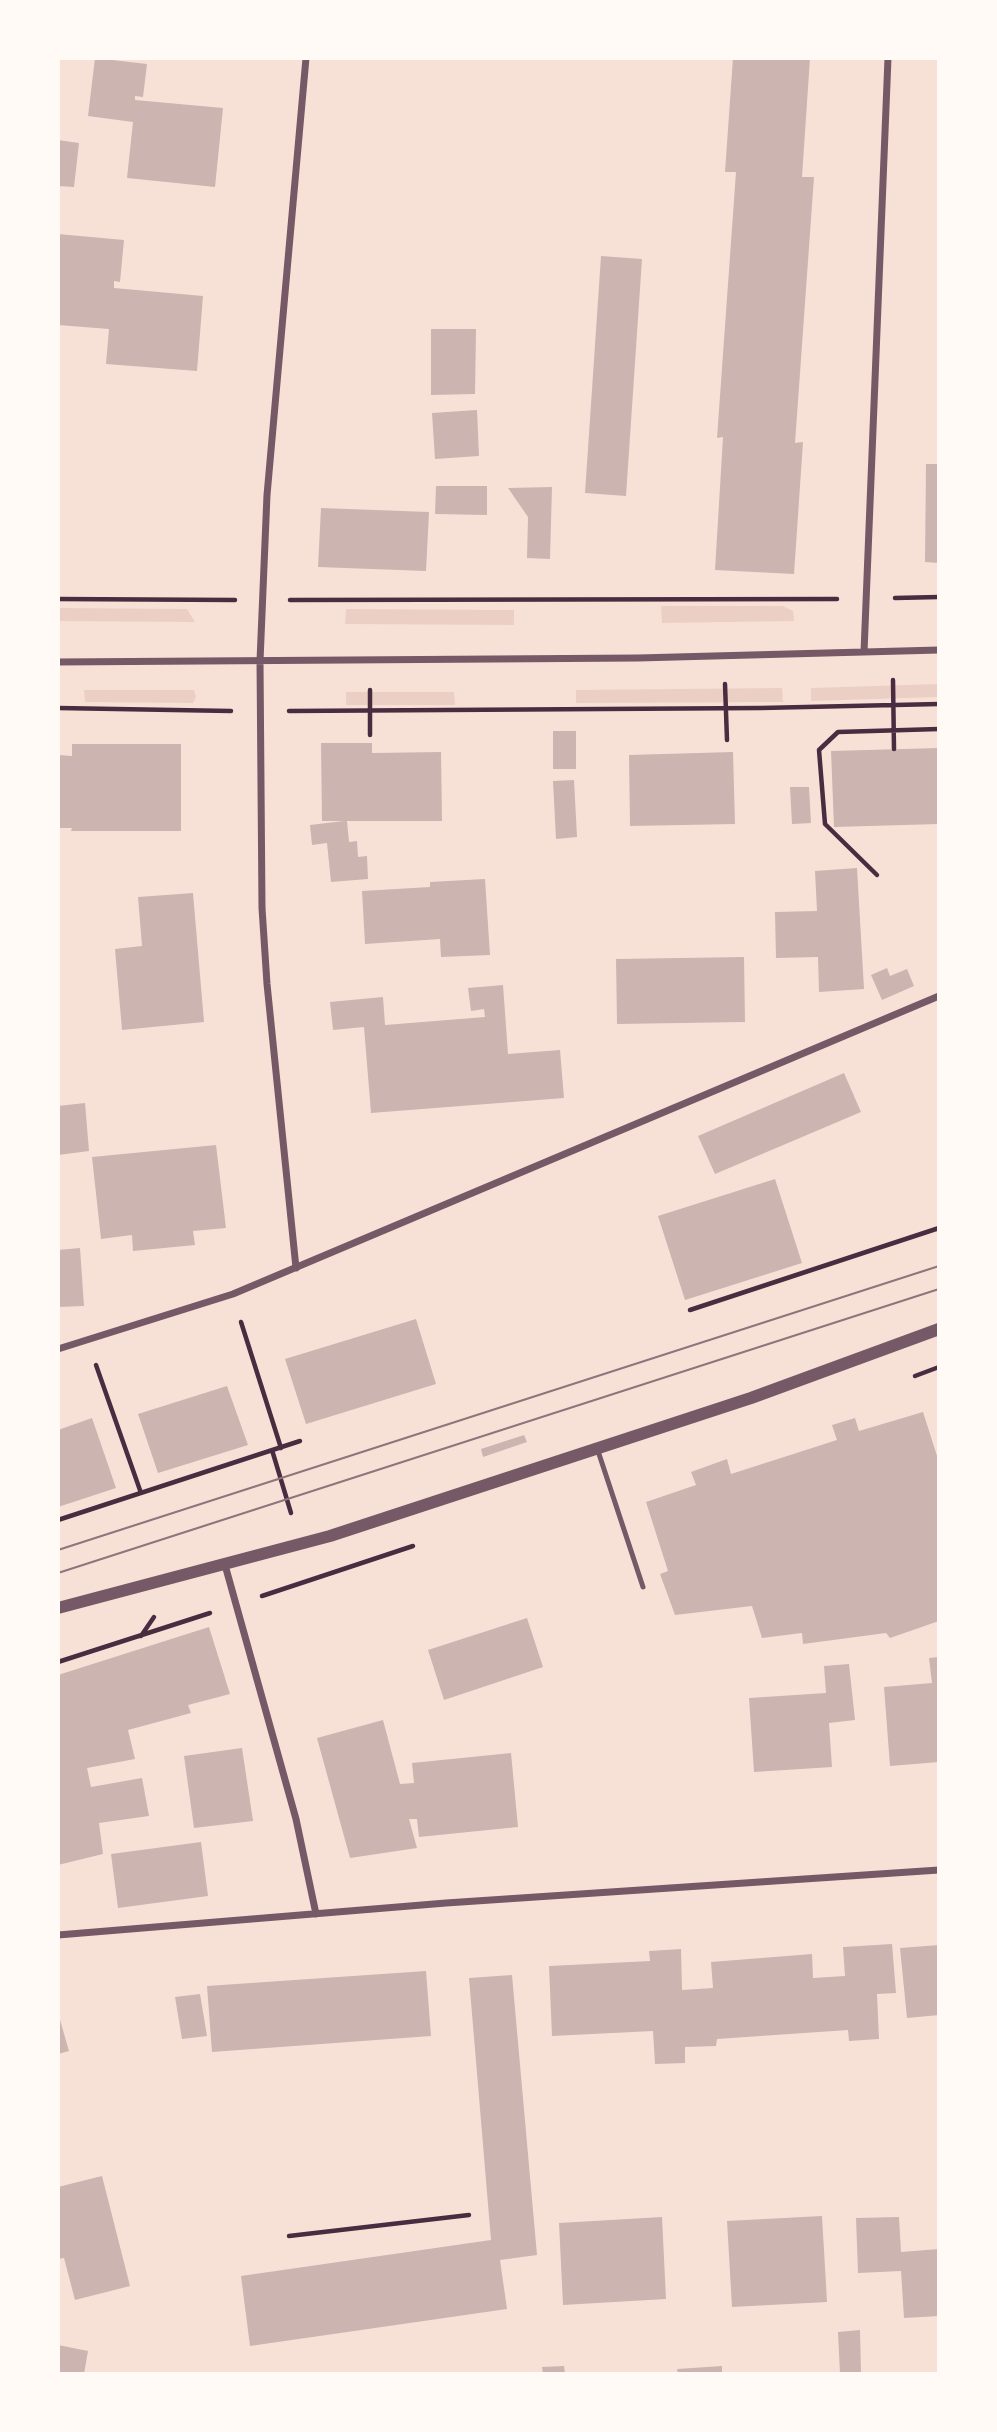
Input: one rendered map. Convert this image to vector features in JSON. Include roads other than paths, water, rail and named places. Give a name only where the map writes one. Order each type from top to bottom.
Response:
[{"type":"street","points":[[296,1268],[267,984],[261,868],[260,662],[282,302],[306,58]]},
{"type":"street","points":[[864,652],[888,58]]},
{"type":"street","points":[[58,662],[370,661],[939,650]]},
{"type":"street","points":[[58,1349],[233,1294],[939,996]]},
{"type":"street","points":[[58,1608],[330,1536],[751,1398],[939,1329]]},
{"type":"street","points":[[225,1565],[296,1819],[316,1914]]},
{"type":"street","points":[[58,1935],[939,1870]]},
{"type":"lane","points":[[597,1448],[643,1587]]},
{"type":"tram line","points":[[58,1550],[939,1266]]},
{"type":"tram line","points":[[58,1573],[939,1289]]}]
